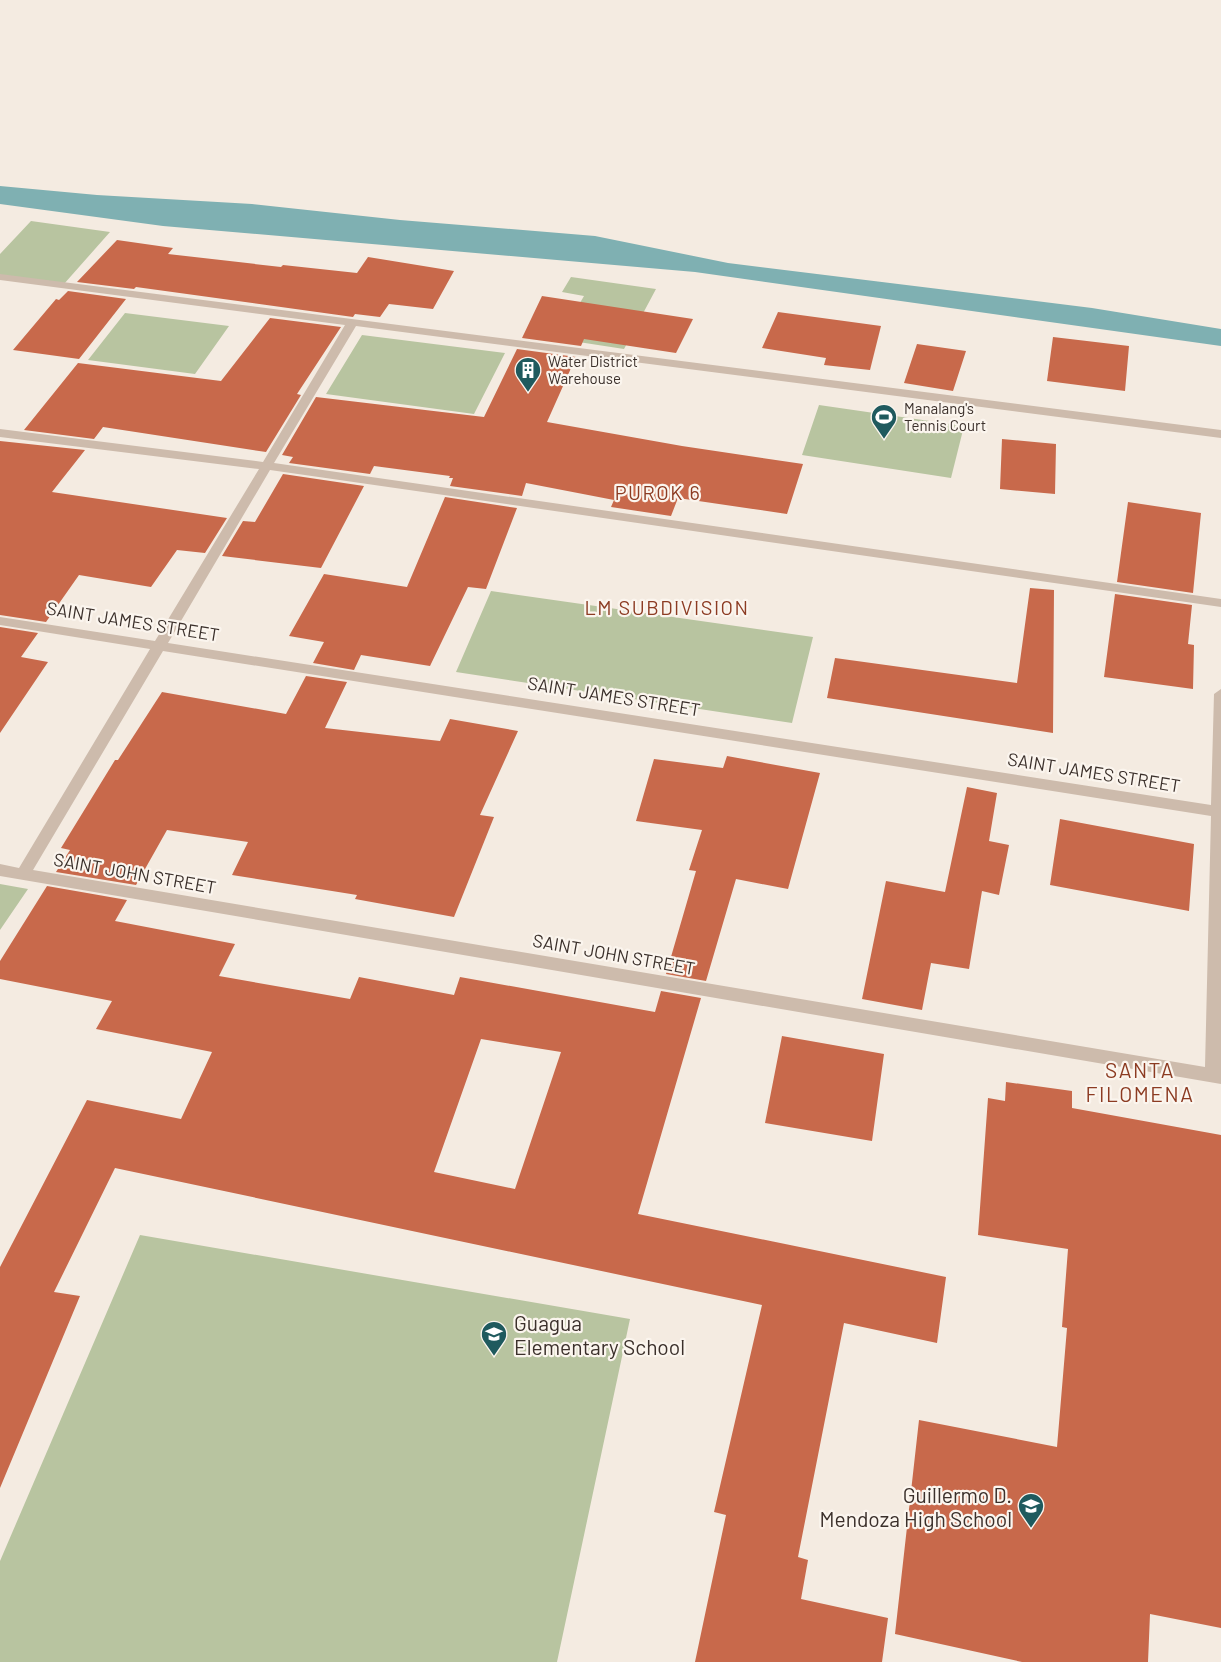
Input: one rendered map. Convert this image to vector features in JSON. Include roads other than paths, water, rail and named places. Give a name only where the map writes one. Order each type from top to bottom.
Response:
[{"type":"street","points":[[0,277],[1221,434]]},
{"type":"street","points":[[22,874],[353,321]]},
{"type":"street","points":[[0,433],[266,466],[1221,603]]},
{"type":"street","name":"SAINT JAMES STREET","points":[[0,621],[160,644],[1220,812]]},
{"type":"street","points":[[1217,1077],[1221,694]]},
{"type":"street","name":"SAINT JOHN STREET","points":[[0,870],[1217,1077]]},
{"type":"water","points":[[0,186],[97,195],[252,204],[400,220],[595,236],[728,263],[1092,308],[1221,329],[1221,346],[695,272],[163,226],[0,204]]},
{"type":"place","name":"Water District Warehouse","points":[[528,393]]},
{"type":"place","name":"Manalang's Tennis Court","points":[[884,440]]},
{"type":"place","name":"Guagua Elementary School","points":[[494,1357]]},
{"type":"place","name":"Guillermo D. Mendoza High School","points":[[1031,1529]]},
{"type":"district","name":"PUROK 6","points":[[658,492]]},
{"type":"district","name":"LM SUBDIVISION","points":[[667,607]]},
{"type":"district","name":"SANTA FILOMENA","points":[[1140,1081]]}]
